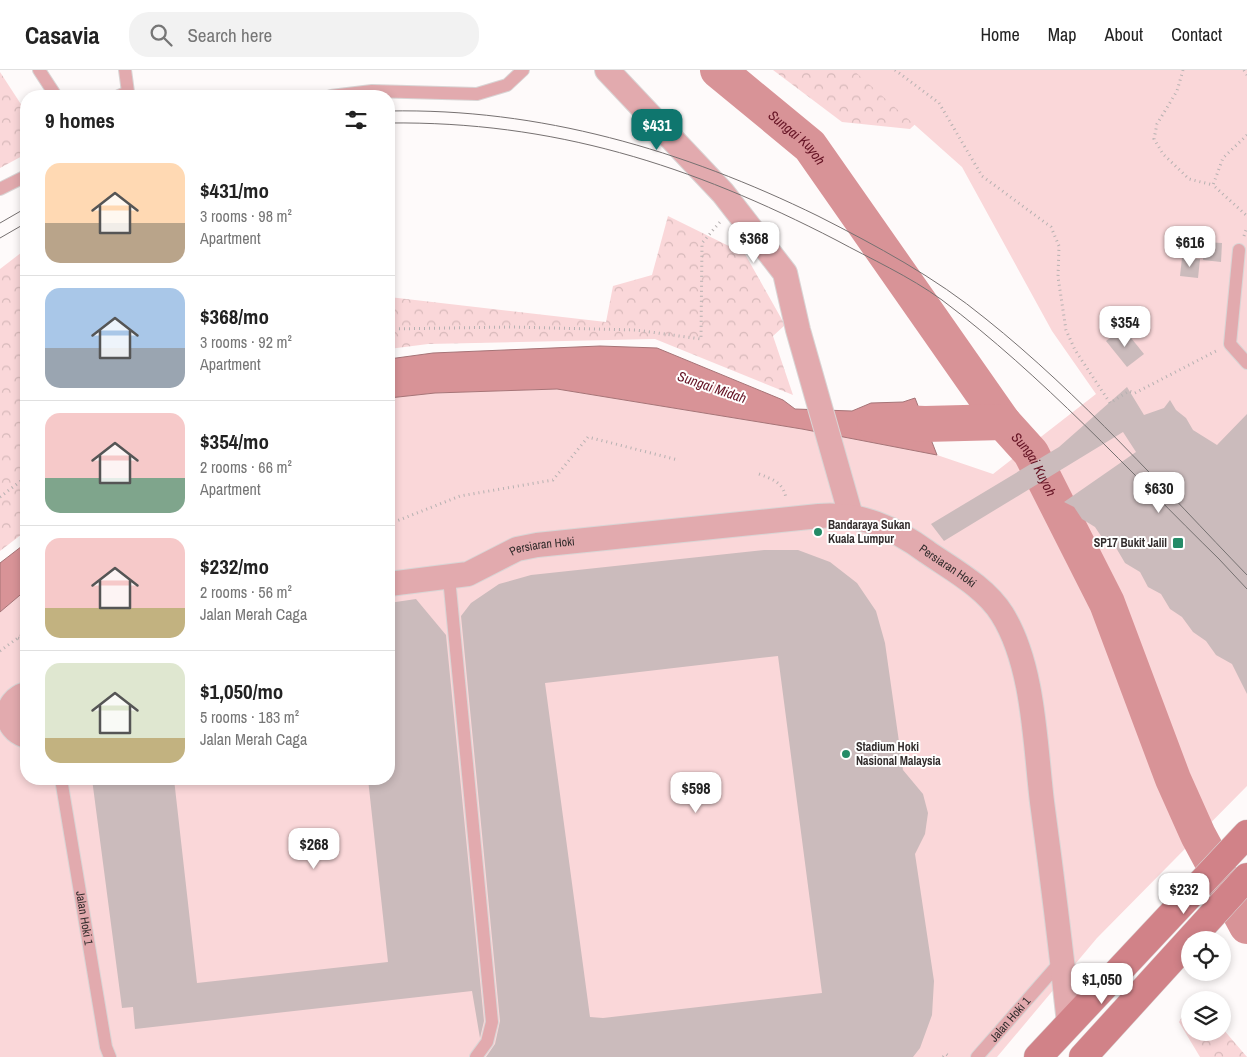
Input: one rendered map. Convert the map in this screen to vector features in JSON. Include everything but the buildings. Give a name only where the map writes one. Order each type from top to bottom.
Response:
[{"type":"street","points":[[606,70],[734,207],[785,273],[798,330],[850,516]]},
{"type":"street","name":"Persiaran Hoki","points":[[395,583],[448,578],[487,566],[517,549],[537,545],[789,518],[850,516],[868,520],[894,531],[918,545],[972,583],[989,598],[1002,614],[1010,630],[1025,679],[1032,717],[1069,1023]]},
{"type":"street","points":[[20,697],[14,700],[4,713],[14,730],[20,733]]},
{"type":"street","points":[[1038,1057],[1247,834]]},
{"type":"street","points":[[1083,1057],[1247,877]]},
{"type":"lane","points":[[38,70],[52,90]]},
{"type":"lane","points":[[125,70],[128,90]]},
{"type":"lane","points":[[395,92],[477,94],[507,85],[523,70]]},
{"type":"lane","points":[[0,189],[20,179]]},
{"type":"lane","points":[[1239,250],[1230,344],[1247,363]]},
{"type":"lane","points":[[448,578],[492,1022],[487,1042],[476,1057]]},
{"type":"lane","name":"Jalan Hoki 1","points":[[62,785],[106,1047],[110,1057]]},
{"type":"lane","name":"Jalan Hoki 1","points":[[977,1057],[1062,960]]},
{"type":"path","points":[[895,70],[939,103],[982,176],[1051,226],[1059,246],[1058,277],[1066,330],[1075,350],[1110,403],[1129,391],[1135,393],[1230,344]]},
{"type":"path","points":[[1183,70],[1177,91],[1156,124],[1154,139],[1163,154],[1189,179],[1213,185],[1247,216]]},
{"type":"path","points":[[1244,70],[1247,75]]},
{"type":"path","points":[[1213,185],[1223,158],[1247,135]]},
{"type":"path","points":[[395,329],[512,327],[636,330],[701,339],[702,244],[734,207]]},
{"type":"path","points":[[395,522],[460,496],[553,480],[588,437],[678,460]]},
{"type":"path","points":[[758,474],[775,480],[784,489]]},
{"type":"path","points":[[0,497],[20,482]]},
{"type":"path","points":[[0,651],[18,638]]},
{"type":"path","points":[[945,1055],[950,1057]]},
{"type":"green space","points":[[773,70],[965,70],[953,89],[910,129],[842,122]]},
{"type":"green space","name":"Bandaraya Sukan Kuala Lumpur","points":[[853,70],[1247,70],[1247,786],[1097,938],[997,1057],[0,1057],[0,612],[20,595],[20,785],[395,785],[395,397],[435,393],[557,389],[802,429],[937,455],[993,474],[1096,394],[1052,331],[962,167]]},
{"type":"green space","points":[[0,72],[20,103],[20,157],[0,168]]},
{"type":"green space","points":[[668,216],[745,254],[785,325],[773,336],[793,395],[655,339],[428,344],[395,348],[395,298],[606,322],[613,286],[652,275]]},
{"type":"green space","points":[[20,254],[20,536],[0,551],[0,269]]},
{"type":"green space","points":[[1231,1038],[1247,1057],[1200,1057],[1190,1041],[1231,1041]]},
{"type":"water","points":[[600,346],[657,348],[783,400],[795,409],[852,411],[871,403],[903,402],[915,398],[937,455],[802,429],[557,389],[435,393],[395,397],[395,358],[433,353]]},
{"type":"water","points":[[20,548],[20,595],[0,612],[0,563]]},
{"type":"waterway","name":"Sungai Kuyoh","points":[[718,70],[810,146],[1003,422],[1031,453],[1107,603],[1173,779],[1198,835],[1247,926]]},
{"type":"waterway","name":"Sungai Midah","points":[[875,422],[925,424],[1003,422]]},
{"type":"tram line","points":[[395,111],[445,112],[501,117],[556,126],[610,138],[663,153],[715,171],[767,192],[862,239],[947,289],[1021,348],[1121,443],[1247,575]]},
{"type":"tram line","points":[[395,123],[449,124],[508,130],[564,139],[620,153],[674,169],[728,190],[782,213],[890,268],[942,300],[1015,360],[1085,425],[1247,589]]},
{"type":"tram line","points":[[0,223],[20,211]]},
{"type":"tram line","points":[[0,238],[20,226]]},
{"type":"place","name":"Bandaraya Sukan Kuala Lumpur","points":[[818,532]]},
{"type":"place","name":"SP17 Bukit Jalil","points":[[1178,543]]},
{"type":"place","name":"Stadium Hoki Nasional Malaysia","points":[[846,754]]}]
